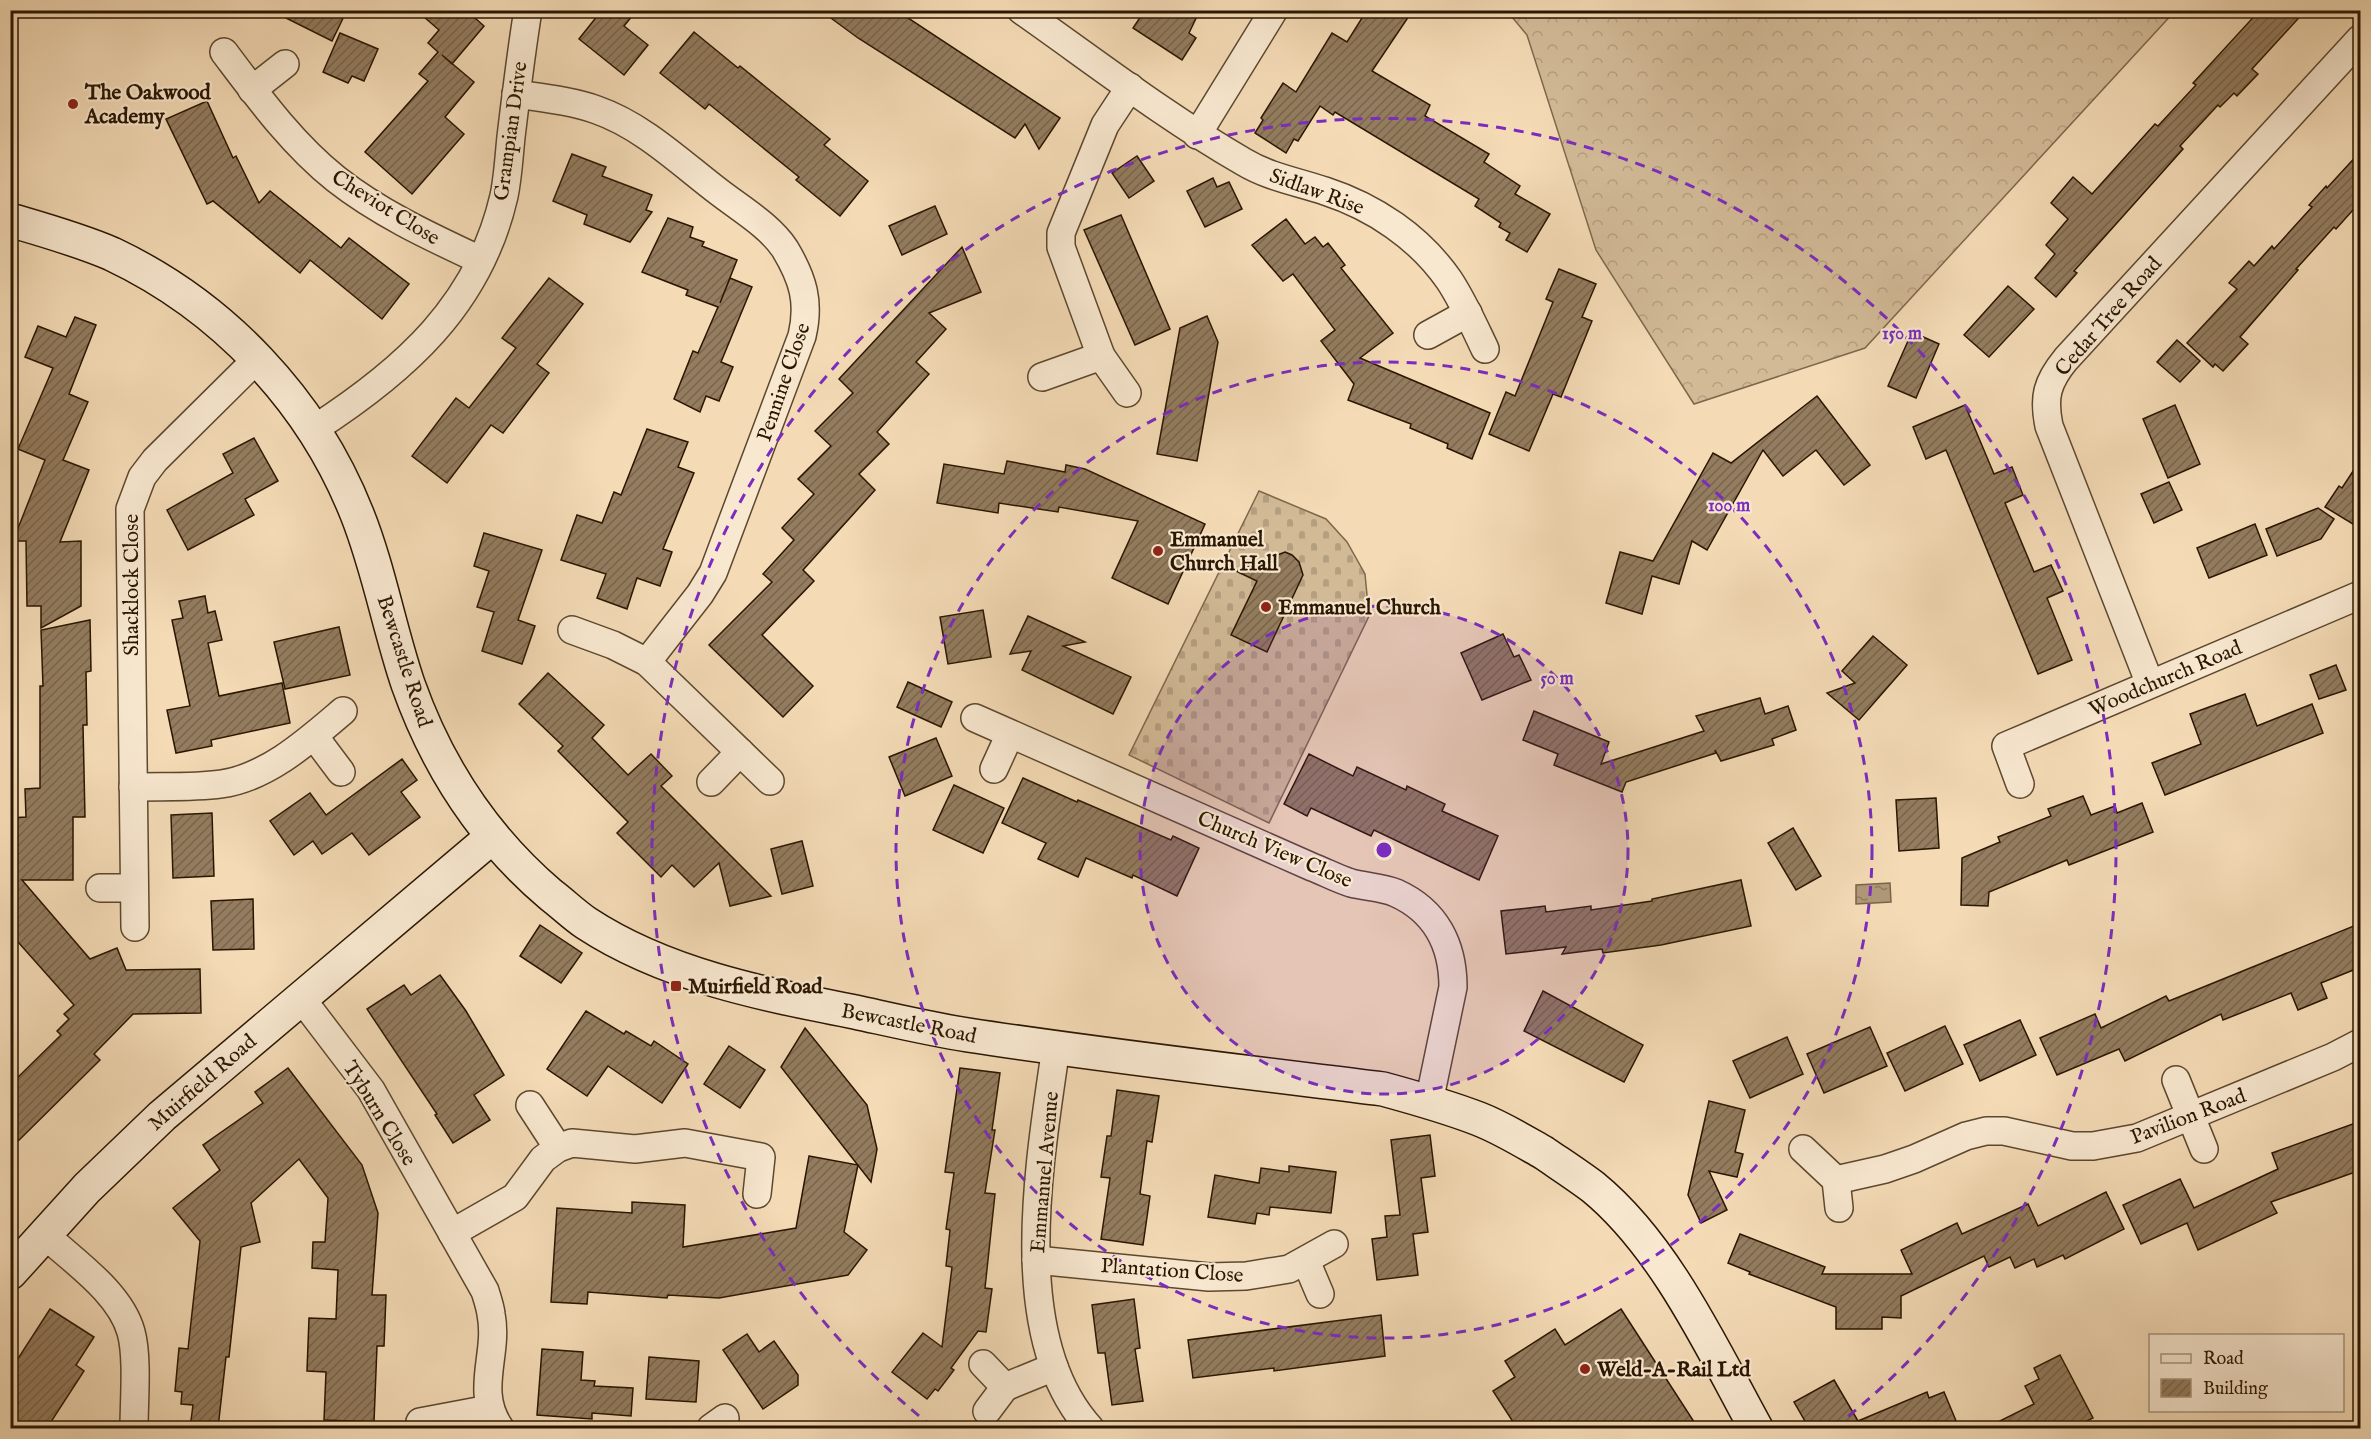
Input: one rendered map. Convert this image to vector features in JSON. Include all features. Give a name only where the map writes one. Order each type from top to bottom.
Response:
[{"type":"street","name":"Grampian Drive","points":[[314,429],[369,392],[417,350],[441,325],[480,260],[493,231],[504,195],[528,10]]},
{"type":"street","name":"Sidlaw Rise","points":[[1021,10],[1197,135],[1254,168],[1327,191],[1389,221],[1410,237],[1449,280],[1485,349]]},
{"type":"street","points":[[1197,135],[1274,10]]},
{"type":"street","name":"Cedar Tree Road","points":[[2150,684],[2049,426],[2046,410],[2048,390],[2056,371],[2361,39]]},
{"type":"street","name":"Cheviot Close","points":[[224,52],[252,90],[309,155],[337,180],[411,227],[480,260]]},
{"type":"street","points":[[252,90],[285,64]]},
{"type":"street","points":[[1127,393],[1101,356],[1061,247],[1061,233],[1105,125],[1130,87]]},
{"type":"street","name":"Pennine Close","points":[[516,94],[565,102],[598,111],[645,136],[775,237],[795,268],[806,300],[806,318],[802,336],[713,573],[700,594],[647,662]]},
{"type":"street","name":"Bewcastle Road","points":[[10,220],[109,253],[147,273],[204,312],[257,359],[288,393],[314,429],[337,470],[358,516],[407,681],[422,720],[459,789],[492,837],[533,879],[583,922],[630,948],[697,974],[778,997],[964,1034],[1383,1089],[1481,1120],[1523,1140],[1594,1188],[1626,1220],[1673,1280],[1756,1428]]},
{"type":"street","points":[[1428,334],[1468,313]]},
{"type":"street","points":[[1042,377],[1101,356]]},
{"type":"street","name":"Shacklock Close","points":[[135,927],[130,509],[142,477],[155,460],[257,359]]},
{"type":"street","name":"Woodchurch Road","points":[[2020,784],[2006,746],[2361,595]]},
{"type":"street","points":[[572,630],[614,645],[647,662],[770,782]]},
{"type":"street","points":[[133,787],[222,784],[246,777],[267,767],[314,736],[343,711]]},
{"type":"street","name":"Church View Close","points":[[975,718],[1312,867],[1351,883],[1396,893],[1414,904],[1428,916],[1450,949],[1453,967],[1453,987],[1429,1102]]},
{"type":"street","points":[[994,769],[1010,734]]},
{"type":"street","points":[[314,736],[340,772]]},
{"type":"street","points":[[711,782],[740,752]]},
{"type":"street","name":"Muirfield Road","points":[[10,1274],[44,1234],[136,1140],[492,837]]},
{"type":"street","points":[[100,888],[134,888]]},
{"type":"street","name":"Tyburn Close","points":[[301,998],[371,1090],[485,1291],[492,1315],[487,1391],[495,1419]]},
{"type":"street","name":"Pavilion Road","points":[[1836,1180],[1905,1163],[1976,1132],[2004,1131],[2072,1146],[2093,1146],[2137,1138],[2361,1043]]},
{"type":"street","name":"Emmanuel Avenue","points":[[1056,1047],[1041,1154],[1035,1224],[1036,1260],[1046,1339],[1061,1389],[1090,1428]]},
{"type":"street","points":[[2176,1080],[2204,1149]]},
{"type":"street","points":[[530,1105],[558,1148]]},
{"type":"street","points":[[452,1233],[515,1197],[543,1159],[558,1148],[572,1143],[635,1149],[685,1143],[761,1157],[757,1194]]},
{"type":"street","points":[[1803,1149],[1836,1180],[1839,1208]]},
{"type":"street","points":[[44,1234],[115,1299],[126,1317],[132,1335],[134,1428]]},
{"type":"street","name":"Plantation Close","points":[[1036,1260],[1209,1277],[1269,1274],[1306,1261],[1334,1244]]},
{"type":"street","points":[[1306,1261],[1320,1294]]},
{"type":"street","points":[[983,1364],[1005,1387]]},
{"type":"street","points":[[987,1411],[1005,1387],[1054,1367]]},
{"type":"street","points":[[420,1422],[495,1419]]},
{"type":"green space","points":[[1507,11],[2175,11],[1865,348],[1694,404],[1596,250],[1527,35]]},
{"type":"green space","points":[[1259,491],[1326,519],[1347,542],[1365,574],[1369,616],[1269,823],[1129,755]]},
{"type":"water","points":[[1890,883],[1891,902],[1856,904],[1856,885]]},
{"type":"building","points":[[270,10],[347,10],[332,41]]},
{"type":"building","points":[[416,10],[466,10],[484,26],[452,64],[474,82],[445,117],[464,134],[412,194],[365,152],[428,81],[419,74],[438,52],[428,43],[439,30]]},
{"type":"building","points":[[602,10],[637,10],[624,26],[648,45],[624,75],[579,39]]},
{"type":"building","points":[[820,10],[896,10],[1060,118],[1039,149],[1025,124],[1015,138],[858,38]]},
{"type":"building","points":[[1145,10],[1200,10],[1189,33],[1196,38],[1182,60],[1133,28]]},
{"type":"building","points":[[1367,10],[1413,10],[1372,71],[1430,105],[1425,116],[1489,154],[1484,162],[1520,186],[1515,194],[1550,214],[1527,252],[1506,240],[1510,233],[1499,227],[1501,223],[1475,206],[1479,199],[1335,112],[1333,115],[1320,106],[1298,141],[1294,139],[1286,153],[1255,133],[1263,120],[1261,118],[1283,83],[1296,92],[1332,33],[1347,42]]},
{"type":"building","points":[[2260,10],[2306,10],[2252,69],[2258,74],[2237,96],[2234,93],[2220,107],[2218,105],[2180,146],[2183,149],[2074,271],[2077,273],[2056,297],[2035,278],[2055,254],[2046,245],[2068,219],[2051,203],[2073,177],[2092,194],[2155,124],[2158,126],[2196,85],[2193,83]]},
{"type":"building","points":[[694,32],[830,139],[824,145],[868,181],[840,216],[796,180],[799,177],[709,104],[705,109],[660,73]]},
{"type":"building","points":[[340,33],[378,49],[364,81],[352,76],[348,83],[323,72]]},
{"type":"building","points":[[207,101],[233,158],[236,156],[259,203],[270,191],[341,248],[349,238],[409,284],[382,319],[310,260],[300,273],[213,201],[207,204],[166,119]]},
{"type":"building","points":[[2361,151],[2361,201],[2296,269],[2298,270],[2240,337],[2248,344],[2223,371],[2215,364],[2213,367],[2187,343],[2237,289],[2229,283],[2249,261],[2254,266],[2272,246],[2274,249],[2312,207],[2309,205]]},
{"type":"building","points":[[572,154],[606,167],[602,176],[652,195],[646,210],[652,212],[630,242],[584,224],[587,215],[553,201]]},
{"type":"building","points":[[1137,156],[1154,181],[1129,198],[1112,173]]},
{"type":"building","points":[[1213,178],[1217,187],[1229,182],[1242,209],[1205,227],[1187,191]]},
{"type":"building","points":[[935,206],[947,234],[902,255],[889,226]]},
{"type":"building","points":[[1121,215],[1170,329],[1135,345],[1084,230]]},
{"type":"building","points":[[668,218],[693,227],[690,237],[704,242],[702,246],[737,260],[720,303],[730,278],[752,287],[721,362],[733,367],[719,401],[706,396],[700,412],[674,399],[693,351],[698,353],[718,307],[686,295],[688,290],[642,272]]},
{"type":"building","points":[[1286,219],[1305,244],[1315,237],[1323,247],[1328,243],[1345,265],[1341,268],[1393,333],[1360,358],[1490,413],[1472,459],[1447,448],[1448,444],[1410,428],[1411,424],[1348,400],[1354,384],[1321,341],[1335,330],[1293,274],[1283,281],[1252,245]]},
{"type":"building","points":[[962,247],[981,292],[929,313],[946,329],[916,362],[929,374],[877,432],[889,444],[859,474],[875,490],[803,570],[814,581],[762,635],[813,686],[783,717],[709,645],[772,582],[763,574],[794,540],[782,528],[814,494],[798,479],[831,446],[815,431],[853,393],[839,379]]},
{"type":"building","points":[[1559,269],[1596,284],[1582,317],[1592,321],[1561,397],[1553,394],[1529,451],[1489,434],[1506,392],[1515,396],[1553,302],[1546,299]]},
{"type":"building","points":[[549,278],[583,304],[537,364],[549,373],[503,433],[491,425],[447,483],[412,456],[456,398],[469,408],[516,348],[502,338]]},
{"type":"building","points":[[2008,286],[2034,309],[1989,357],[1964,335]]},
{"type":"building","points":[[1207,316],[1218,342],[1197,461],[1157,454],[1180,328]]},
{"type":"building","points":[[75,317],[96,325],[69,394],[88,402],[63,460],[89,470],[60,542],[81,541],[81,606],[41,628],[41,606],[27,606],[26,541],[13,541],[45,460],[18,449],[53,368],[25,357],[38,326],[66,337]]},
{"type":"building","points":[[1912,332],[1939,344],[1916,398],[1888,386]]},
{"type":"building","points":[[2177,340],[2200,361],[2180,382],[2157,362]]},
{"type":"building","points":[[1817,396],[1870,465],[1844,485],[1816,450],[1783,476],[1763,450],[1707,550],[1692,541],[1679,584],[1652,576],[1642,614],[1606,603],[1620,552],[1653,561],[1713,453],[1731,463]]},
{"type":"building","points":[[1965,405],[1994,474],[2012,467],[2023,495],[2005,503],[2034,572],[2051,565],[2063,591],[2047,598],[2072,660],[2038,674],[1946,450],[1926,459],[1913,427]]},
{"type":"building","points":[[2175,405],[2200,464],[2168,478],[2143,419]]},
{"type":"building","points":[[647,429],[688,442],[678,467],[694,473],[663,549],[672,552],[660,586],[637,578],[627,609],[597,598],[606,574],[561,560],[577,515],[602,523],[614,492],[621,495]]},
{"type":"building","points":[[254,438],[278,481],[245,499],[254,515],[188,550],[167,510],[233,473],[223,454]]},
{"type":"building","points":[[2361,459],[2361,529],[2325,507],[2339,486],[2342,488]]},
{"type":"building","points":[[1007,461],[1065,472],[1066,465],[1085,469],[1205,524],[1168,604],[1112,578],[1138,521],[1059,507],[1058,512],[999,503],[998,513],[937,503],[944,464],[1004,474]]},
{"type":"building","points":[[2169,482],[2182,510],[2154,523],[2141,494]]},
{"type":"building","points":[[2318,508],[2334,519],[2321,539],[2277,556],[2266,529]]},
{"type":"building","points":[[2255,524],[2267,555],[2209,578],[2197,548]]},
{"type":"building","points":[[484,533],[542,550],[518,620],[535,626],[522,664],[482,651],[494,612],[477,607],[489,571],[474,566]]},
{"type":"building","name":"Emmanuel Church","points":[[1285,552],[1299,562],[1303,575],[1267,652],[1231,635],[1257,581],[1236,571]]},
{"type":"building","points":[[205,596],[208,613],[215,611],[222,640],[208,643],[219,696],[282,683],[290,723],[211,740],[212,746],[176,753],[167,710],[190,706],[172,620],[183,618],[179,601]]},
{"type":"building","points":[[983,610],[991,657],[948,664],[940,617]]},
{"type":"building","points":[[1028,616],[1085,642],[1063,646],[1131,677],[1113,714],[1022,670],[1031,651],[1010,654]]},
{"type":"building","points":[[90,620],[91,671],[86,672],[87,725],[83,725],[85,817],[73,817],[73,880],[22,880],[90,959],[117,948],[126,970],[200,969],[201,1013],[133,1014],[94,1054],[100,1060],[10,1149],[10,1085],[61,1035],[57,1031],[69,1019],[64,1014],[74,1005],[10,933],[10,818],[26,817],[25,789],[40,788],[40,686],[43,686],[41,630]]},
{"type":"building","points":[[339,627],[350,675],[285,689],[274,642]]},
{"type":"building","points":[[1503,634],[1514,657],[1519,655],[1531,680],[1482,700],[1461,653]]},
{"type":"building","points":[[1873,636],[1907,665],[1859,720],[1827,693],[1855,683],[1842,671]]},
{"type":"building","points":[[2336,665],[2346,690],[2319,699],[2310,675]]},
{"type":"building","points":[[548,673],[604,725],[592,738],[628,775],[651,754],[672,776],[661,786],[771,896],[730,906],[719,863],[694,887],[672,865],[661,877],[617,833],[628,822],[558,751],[563,746],[519,704]]},
{"type":"building","points":[[908,682],[952,702],[941,727],[897,707]]},
{"type":"building","points":[[2245,694],[2257,726],[2312,704],[2323,733],[2165,795],[2152,763],[2201,744],[2190,714]]},
{"type":"building","points":[[1760,698],[1765,714],[1788,706],[1796,730],[1772,739],[1774,745],[1721,761],[1715,750],[1716,753],[1626,782],[1622,792],[1554,765],[1558,754],[1523,740],[1534,711],[1609,742],[1601,764],[1704,731],[1696,716]]},
{"type":"building","points":[[936,738],[952,776],[905,796],[889,757]]},
{"type":"building","points":[[1309,754],[1353,776],[1357,767],[1406,790],[1407,786],[1445,804],[1442,811],[1498,836],[1479,880],[1374,830],[1371,836],[1311,808],[1307,816],[1284,804]]},
{"type":"building","points":[[402,759],[417,780],[401,792],[420,817],[369,855],[352,833],[322,854],[313,841],[294,855],[270,821],[310,793],[326,815]]},
{"type":"building","points":[[1023,778],[1171,840],[1173,836],[1199,848],[1177,896],[1133,875],[1132,878],[1086,858],[1078,877],[1038,859],[1046,843],[1002,823]]},
{"type":"building","points":[[954,785],[1004,808],[983,853],[933,830]]},
{"type":"building","points":[[2083,796],[2091,815],[2115,806],[2117,813],[2142,803],[2153,832],[2069,865],[2067,860],[1989,892],[1988,906],[1961,905],[1962,858],[2000,842],[1998,837],[2051,816],[2048,809]]},
{"type":"building","points":[[1936,798],[1939,848],[1899,851],[1896,800]]},
{"type":"building","points":[[212,813],[214,876],[173,878],[171,815]]},
{"type":"building","points":[[1793,828],[1821,876],[1796,890],[1768,843]]},
{"type":"building","points":[[802,841],[813,886],[782,894],[771,849]]},
{"type":"building","points":[[1741,880],[1751,926],[1661,945],[1603,953],[1602,949],[1562,954],[1566,947],[1506,954],[1501,911],[1545,906],[1546,912],[1591,906],[1591,910],[1652,901],[1652,899]]},
{"type":"building","points":[[253,899],[254,949],[213,950],[211,901]]},
{"type":"building","points":[[2361,923],[2361,967],[2321,983],[2327,998],[2298,1010],[2291,993],[2223,1020],[2221,1014],[2125,1061],[2119,1049],[2057,1075],[2040,1038],[2095,1014],[2101,1028],[2166,996],[2169,1001]]},
{"type":"building","points":[[540,925],[582,953],[561,983],[520,956]]},
{"type":"building","points":[[440,975],[466,1011],[504,1075],[474,1095],[490,1120],[453,1143],[435,1115],[437,1114],[367,1009],[404,985],[411,995]]},
{"type":"building","points":[[1543,991],[1643,1045],[1624,1082],[1524,1031]]},
{"type":"building","points":[[586,1011],[624,1034],[626,1031],[651,1046],[654,1041],[688,1064],[662,1103],[608,1066],[587,1096],[547,1069]]},
{"type":"building","points":[[2020,1020],[2036,1055],[1980,1081],[1964,1045]]},
{"type":"building","points":[[1945,1026],[1963,1064],[1905,1091],[1887,1053]]},
{"type":"building","points":[[1870,1027],[1887,1066],[1824,1093],[1807,1054]]},
{"type":"building","points":[[805,1028],[867,1105],[877,1149],[871,1182],[781,1067]]},
{"type":"building","points":[[1787,1037],[1803,1074],[1750,1098],[1733,1061]]},
{"type":"building","points":[[729,1046],[765,1070],[740,1108],[704,1084]]},
{"type":"building","points":[[288,1068],[362,1165],[378,1213],[372,1295],[386,1295],[384,1346],[377,1346],[374,1422],[324,1420],[326,1372],[307,1371],[309,1318],[336,1319],[338,1270],[312,1268],[313,1242],[325,1242],[328,1198],[299,1159],[251,1203],[260,1242],[241,1247],[229,1357],[226,1357],[218,1428],[190,1428],[193,1405],[181,1404],[182,1392],[175,1391],[179,1348],[188,1349],[200,1241],[173,1208],[220,1170],[203,1145],[263,1103],[255,1092]]},
{"type":"building","points":[[960,1068],[1000,1073],[992,1130],[995,1130],[985,1193],[995,1194],[985,1288],[992,1289],[986,1332],[978,1331],[951,1368],[954,1370],[938,1391],[935,1389],[927,1399],[892,1372],[923,1333],[942,1347],[952,1267],[946,1266],[950,1230],[946,1229],[954,1173],[945,1172]]},
{"type":"building","points":[[1117,1090],[1159,1096],[1152,1142],[1147,1141],[1140,1194],[1150,1196],[1143,1245],[1101,1239],[1110,1178],[1101,1177],[1107,1136],[1111,1136]]},
{"type":"building","points":[[1709,1101],[1745,1110],[1735,1152],[1743,1154],[1737,1177],[1709,1171],[1727,1210],[1701,1223],[1688,1195]]},
{"type":"building","points":[[2361,1121],[2361,1170],[2271,1202],[2277,1213],[2198,1250],[2187,1223],[2141,1244],[2123,1205],[2180,1179],[2194,1208],[2278,1169],[2272,1153]]},
{"type":"building","points":[[1430,1135],[1435,1176],[1421,1178],[1428,1232],[1413,1234],[1418,1275],[1377,1280],[1372,1239],[1387,1237],[1385,1216],[1400,1215],[1391,1140]]},
{"type":"building","points":[[809,1156],[858,1165],[844,1232],[867,1250],[848,1275],[719,1298],[668,1295],[667,1298],[588,1292],[587,1304],[551,1302],[557,1208],[632,1213],[632,1202],[685,1205],[683,1247],[796,1228]]},
{"type":"building","points":[[1289,1166],[1336,1172],[1331,1213],[1270,1207],[1269,1215],[1257,1213],[1255,1224],[1208,1217],[1215,1175],[1259,1183],[1261,1168],[1289,1172]]},
{"type":"building","points":[[2106,1192],[2124,1229],[2065,1259],[2063,1255],[2037,1267],[2034,1259],[2015,1268],[2010,1257],[1989,1267],[1984,1256],[1901,1296],[1901,1318],[1882,1317],[1882,1329],[1836,1329],[1836,1307],[1749,1274],[1750,1272],[1728,1263],[1740,1234],[1825,1267],[1822,1274],[1912,1274],[1901,1250],[1957,1223],[1962,1234],[2028,1204],[2038,1226]]},
{"type":"building","points":[[1134,1299],[1140,1348],[1135,1349],[1143,1401],[1112,1405],[1105,1353],[1098,1353],[1092,1305]]},
{"type":"building","points":[[50,1309],[94,1337],[76,1365],[84,1371],[47,1428],[19,1428],[10,1400],[10,1371]]},
{"type":"building","name":"Weld-A-Rail Ltd","points":[[1621,1309],[1698,1428],[1517,1428],[1493,1391],[1515,1377],[1505,1361],[1555,1329],[1565,1345]]},
{"type":"building","points":[[1381,1315],[1385,1356],[1274,1371],[1274,1368],[1193,1378],[1188,1340]]},
{"type":"building","points":[[747,1334],[759,1352],[774,1341],[798,1375],[798,1385],[763,1409],[723,1350]]},
{"type":"building","points":[[542,1349],[583,1352],[581,1380],[595,1381],[594,1386],[633,1388],[631,1416],[592,1413],[592,1419],[537,1415]]},
{"type":"building","points":[[2060,1355],[2093,1418],[2073,1428],[1986,1428],[2034,1404],[2025,1386],[2039,1379],[2034,1368]]},
{"type":"building","points":[[649,1357],[699,1361],[696,1402],[646,1399]]},
{"type":"building","points":[[1834,1380],[1858,1421],[1927,1392],[1929,1398],[1944,1392],[1959,1428],[1809,1428],[1794,1402]]},
{"type":"place","name":"The Oakwood Academy","points":[[73,104]]},
{"type":"place","name":"Emmanuel Church Hall","points":[[1158,551]]},
{"type":"place","name":"Emmanuel Church","points":[[1266,607]]},
{"type":"place","name":"Muirfield Road","points":[[676,986]]},
{"type":"place","name":"Weld-A-Rail Ltd","points":[[1585,1369]]}]
